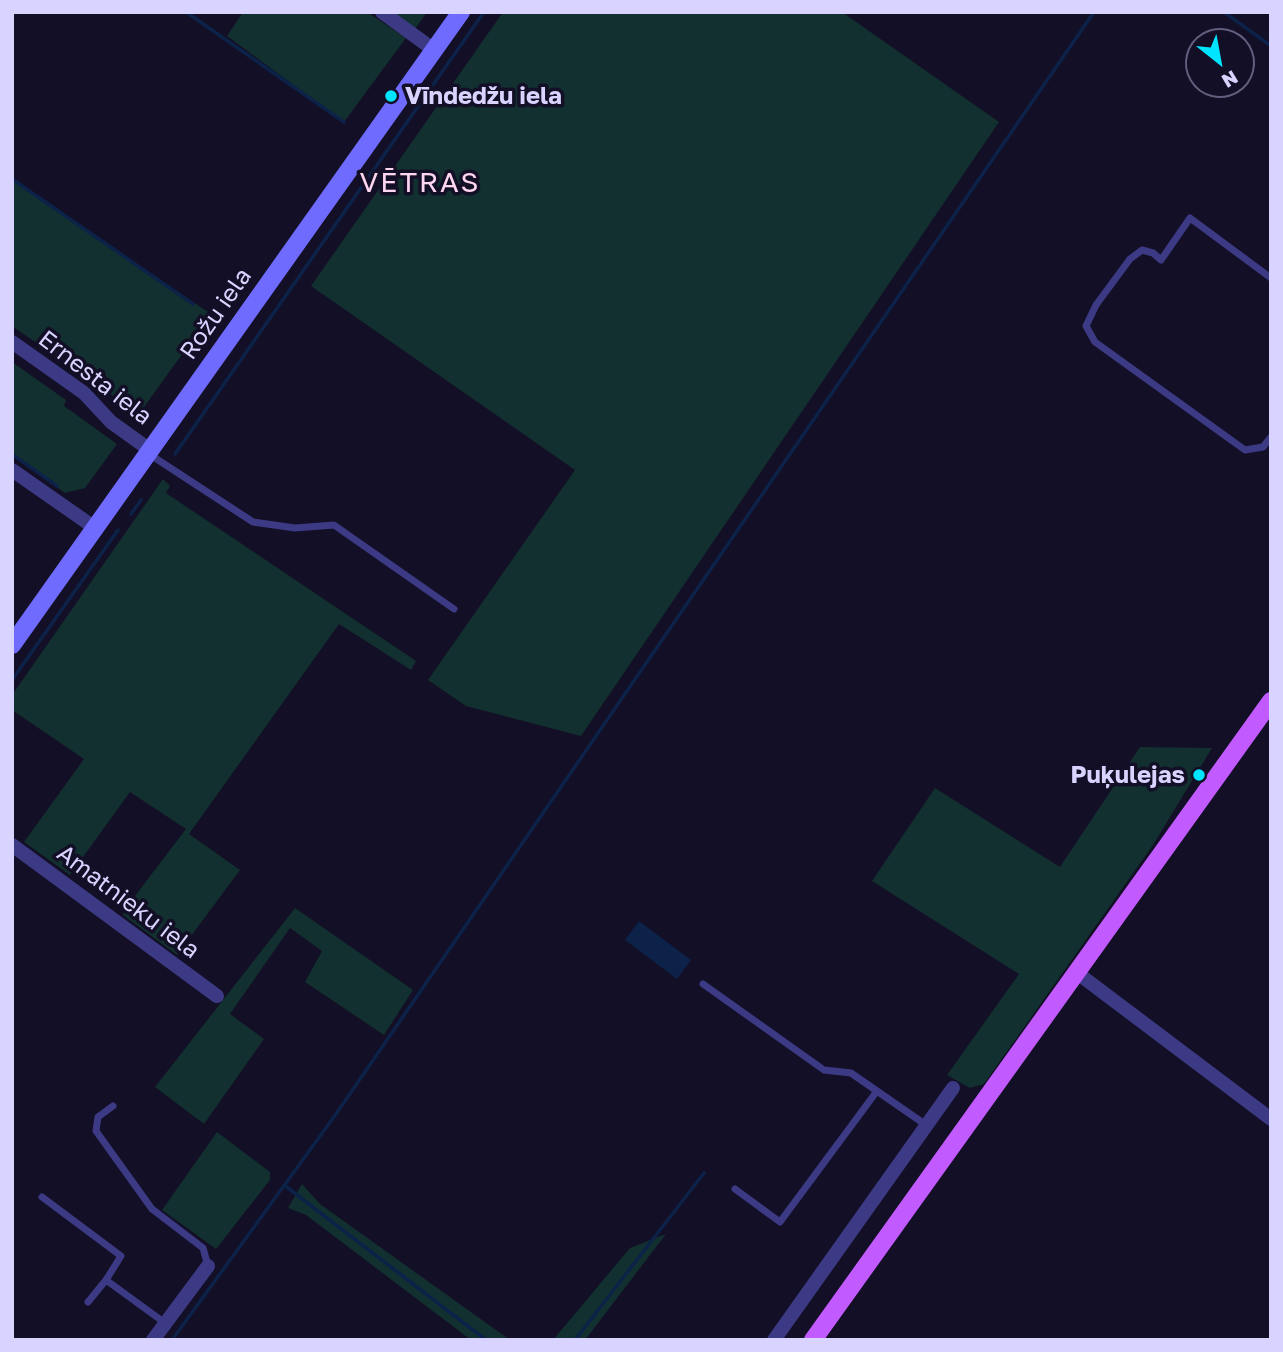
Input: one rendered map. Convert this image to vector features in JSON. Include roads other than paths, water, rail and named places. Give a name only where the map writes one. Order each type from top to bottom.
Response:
[{"type":"main road","points":[[813,1340],[1271,701]]},
{"type":"street","points":[[382,12],[434,50]]},
{"type":"street","name":"Rožu iela","points":[[12,645],[461,12]]},
{"type":"street","name":"Ernesta iela","points":[[12,342],[85,393],[111,422],[149,451]]},
{"type":"street","points":[[12,470],[94,528]]},
{"type":"street","name":"Amatnieku iela","points":[[12,845],[217,996]]},
{"type":"street","points":[[1076,972],[1271,1119]]},
{"type":"street","points":[[774,1340],[953,1088]]},
{"type":"street","points":[[153,1340],[208,1266]]},
{"type":"lane","points":[[1271,278],[1190,218],[1161,260],[1143,250],[1130,259],[1096,305],[1086,326],[1095,342],[1245,450],[1263,447],[1271,437]]},
{"type":"lane","points":[[149,451],[253,522],[295,528],[334,525],[454,609]]},
{"type":"lane","points":[[703,984],[824,1070],[850,1073],[927,1126]]},
{"type":"lane","points":[[735,1189],[780,1222],[877,1091]]},
{"type":"lane","points":[[114,1106],[98,1117],[96,1131],[152,1209],[204,1248],[208,1266]]},
{"type":"lane","points":[[42,1197],[121,1256],[88,1302]]},
{"type":"lane","points":[[106,1280],[165,1324]]},
{"type":"water","points":[[639,921],[691,960],[677,979],[625,940]]},
{"type":"waterway","points":[[186,12],[344,122]]},
{"type":"waterway","points":[[175,454],[484,12]]},
{"type":"waterway","points":[[172,1340],[336,1114],[1094,12]]},
{"type":"waterway","points":[[1224,12],[1271,46]]},
{"type":"waterway","points":[[12,179],[193,304]]},
{"type":"waterway","points":[[12,454],[57,486]]},
{"type":"waterway","points":[[131,514],[141,500]]},
{"type":"waterway","points":[[12,680],[118,530]]},
{"type":"waterway","points":[[575,1340],[704,1173]]},
{"type":"waterway","points":[[284,1185],[486,1340]]},
{"type":"place","name":"Vīndedžu iela","points":[[391,96]]},
{"type":"place","name":"Puķulejas","points":[[1199,775]]},
{"type":"district","name":"VĒTRAS","points":[[420,183]]}]
